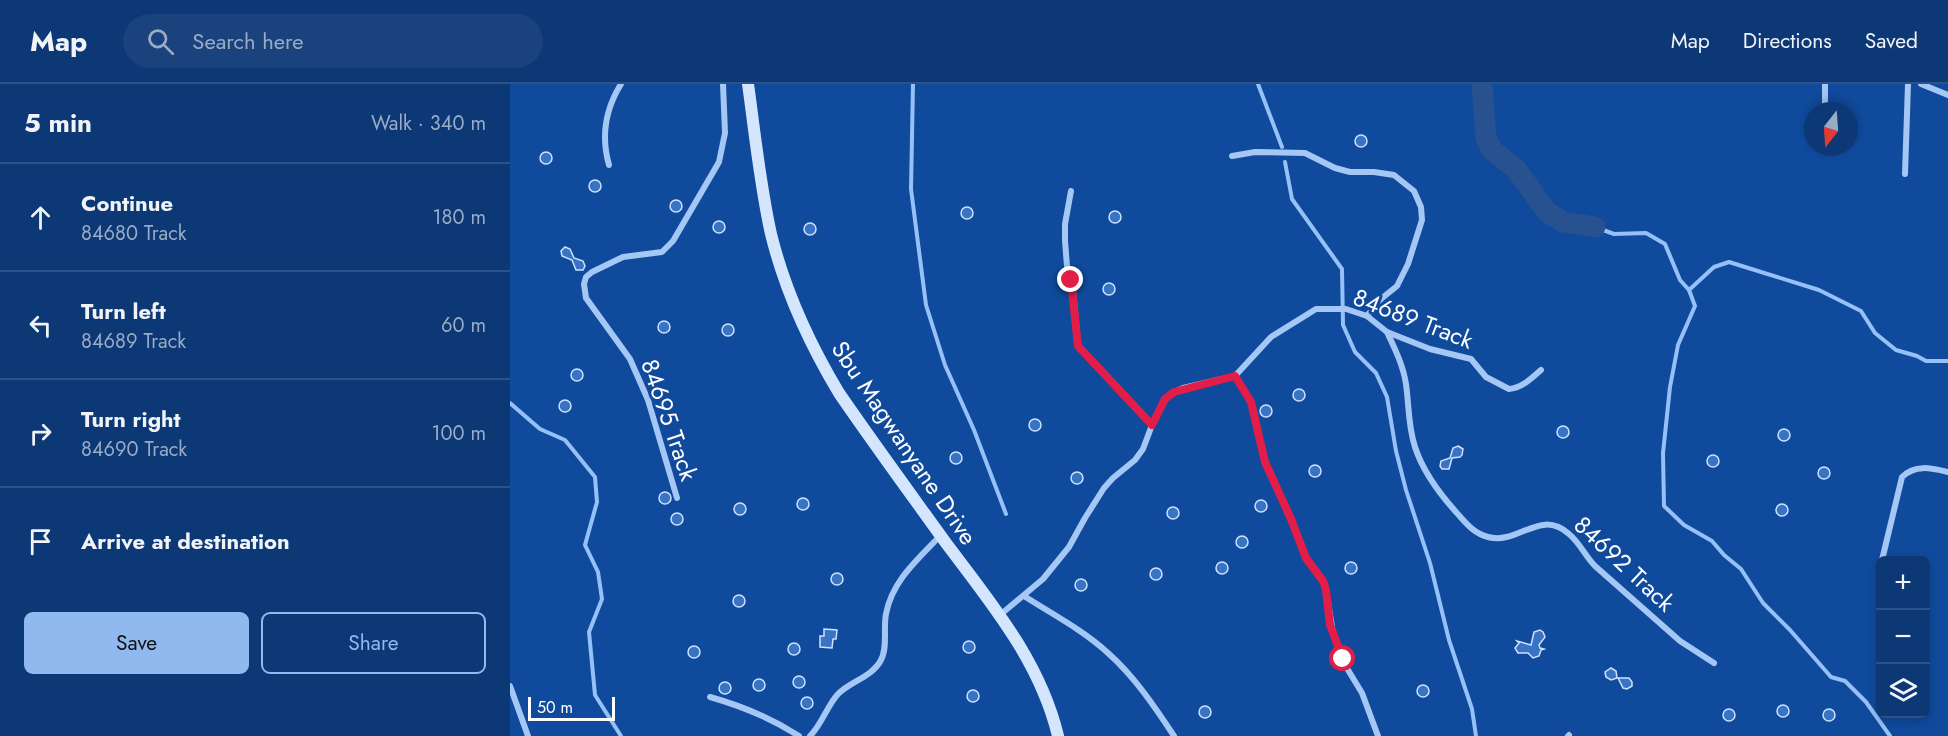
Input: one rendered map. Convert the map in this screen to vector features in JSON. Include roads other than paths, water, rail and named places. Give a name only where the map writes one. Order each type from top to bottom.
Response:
[{"type":"main road","name":"Sbu Magwanyane Drive","points":[[748,84],[771,233],[785,282],[803,326],[839,393],[1000,615],[1030,662],[1049,706],[1058,736]]},
{"type":"street","points":[[609,165],[605,149],[605,125],[613,99],[621,84]]},
{"type":"street","name":"84695 Track","points":[[677,498],[648,400],[630,360],[586,298],[584,284],[586,277],[592,272],[623,257],[662,252],[673,241],[719,162],[725,133],[723,84]]},
{"type":"street","points":[[1825,84],[1825,102]]},
{"type":"street","points":[[1905,174],[1908,84]]},
{"type":"street","points":[[1921,84],[1948,95]]},
{"type":"street","points":[[1232,156],[1255,152],[1305,153],[1335,168],[1350,172],[1394,175],[1414,191],[1421,207],[1422,220],[1408,264],[1396,286],[1367,316]]},
{"type":"street","points":[[1071,191],[1065,224],[1065,241],[1067,266],[1073,289],[1078,346],[1152,425]]},
{"type":"street","name":"84689 Track","points":[[1235,376],[1271,337],[1316,309],[1346,309],[1367,316],[1387,332],[1430,349],[1470,359],[1486,377],[1509,389],[1527,382],[1541,370]]},
{"type":"street","name":"84692 Track","points":[[1387,332],[1402,365],[1406,383],[1409,424],[1417,454],[1437,491],[1473,531],[1501,539],[1540,524],[1552,524],[1562,529],[1570,534],[1590,561],[1680,641],[1714,663]]},
{"type":"street","points":[[1000,615],[1043,579],[1069,547],[1104,488],[1135,460],[1143,449],[1165,399],[1174,392],[1235,376],[1251,402],[1265,462],[1306,558],[1323,581],[1333,633],[1345,665],[1362,693],[1378,736]]},
{"type":"street","points":[[1883,556],[1902,477],[1908,471],[1925,468],[1948,472]]},
{"type":"street","points":[[810,736],[838,694],[871,672],[880,661],[884,649],[886,615],[890,600],[907,570],[941,535]]},
{"type":"street","points":[[1024,596],[1066,622],[1114,658],[1141,689],[1174,736]]},
{"type":"street","points":[[510,686],[528,736]]},
{"type":"street","points":[[710,697],[750,709],[799,736]]},
{"type":"waterway","points":[[913,84],[911,189],[926,305],[945,365],[974,430],[1006,514]]},
{"type":"waterway","points":[[1258,84],[1282,147]]},
{"type":"waterway","points":[[1482,84],[1486,138],[1492,150],[1516,169],[1547,212],[1563,222],[1595,227]]},
{"type":"waterway","points":[[1285,162],[1292,199],[1342,269],[1343,325],[1355,352],[1376,373],[1387,397],[1396,451],[1406,490],[1430,563],[1449,640],[1472,709],[1476,736]]},
{"type":"waterway","points":[[1595,227],[1614,234],[1646,233],[1665,244],[1680,280],[1689,290],[1695,306],[1678,345],[1670,387],[1663,453],[1664,506],[1684,525],[1712,541],[1741,569],[1763,603],[1831,677],[1845,681],[1866,702],[1890,736]]},
{"type":"waterway","points":[[1689,290],[1714,267],[1729,262],[1819,290],[1861,311],[1875,333],[1896,350],[1926,361],[1948,361]]},
{"type":"waterway","points":[[510,403],[540,429],[565,440],[595,477],[597,502],[585,545],[598,572],[602,599],[589,632],[595,695],[621,736]]}]
